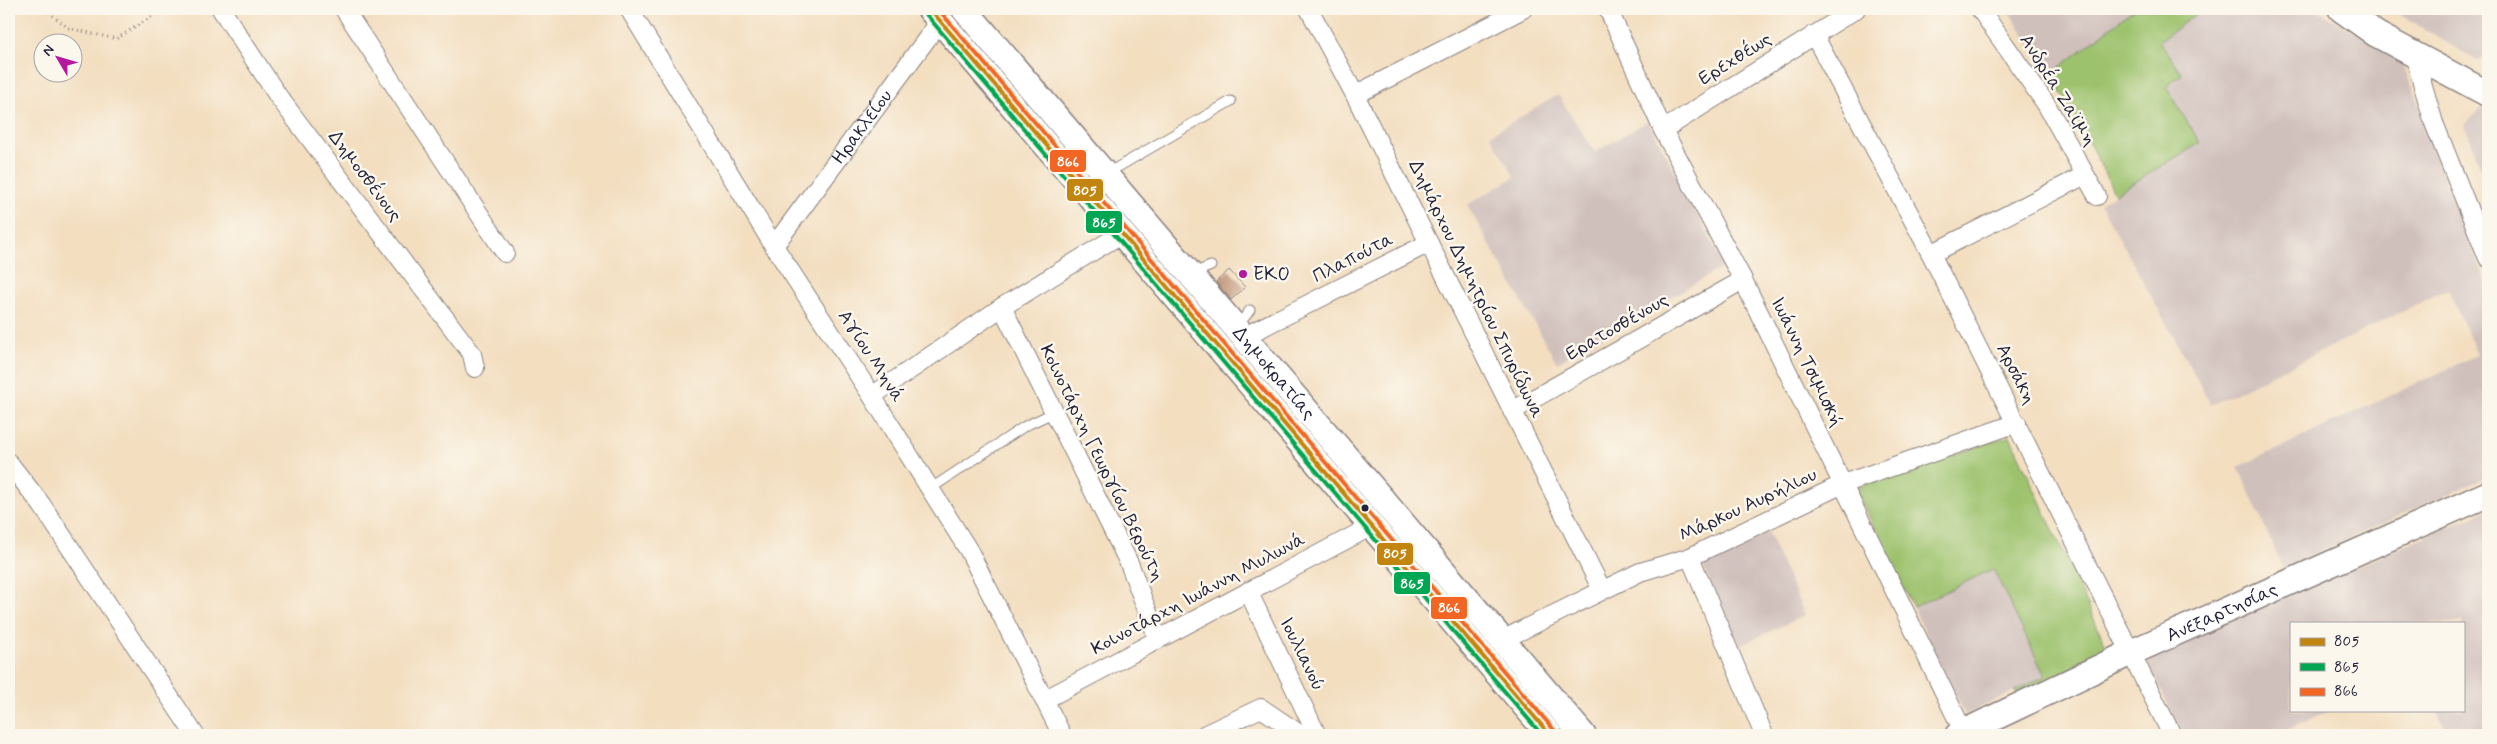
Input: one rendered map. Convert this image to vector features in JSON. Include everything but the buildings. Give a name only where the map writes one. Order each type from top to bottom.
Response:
[{"type":"main road","name":"Δημοκρατίας","points":[[964,9],[1105,174],[1200,270],[1502,640],[1583,735]]},
{"type":"main road","points":[[2341,9],[2376,34],[2488,94]]},
{"type":"main road","name":"Δημοκρατίας","points":[[940,13],[1121,234],[1550,735]]},
{"type":"main road","name":"Ανεξαρτησίας","points":[[1962,734],[2132,652],[2488,494]]},
{"type":"street","name":"Δημοσθένους","points":[[221,9],[278,96],[472,354],[475,368]]},
{"type":"street","points":[[345,9],[505,253]]},
{"type":"street","name":"Αγίου Μηνά","points":[[629,9],[774,246],[872,396],[989,587],[1062,735]]},
{"type":"street","name":"Δημάρχου Δημητρίου Σπυρίδωνα","points":[[1309,9],[1355,95],[1602,590]]},
{"type":"street","points":[[1355,95],[1523,9]]},
{"type":"street","name":"Ιωάννη Τσιμισκή","points":[[1608,9],[1663,130],[1743,280],[1962,734]]},
{"type":"street","name":"Ερεχθέως","points":[[1663,130],[1856,9]]},
{"type":"street","name":"Ανδρέα Ζαϊμη","points":[[1980,9],[2046,104],[2097,196]]},
{"type":"street","name":"Ηρακλείου","points":[[774,246],[940,13]]},
{"type":"street","name":"Αρσάκη","points":[[1814,35],[1931,254],[2172,735]]},
{"type":"street","points":[[2414,55],[2434,123],[2488,258]]},
{"type":"street","points":[[1931,254],[2085,175]]},
{"type":"street","points":[[872,396],[1002,307],[1121,234]]},
{"type":"street","name":"Πλαπούτα","points":[[1243,325],[1429,244]]},
{"type":"street","name":"Ερατοσθένους","points":[[1512,410],[1743,280]]},
{"type":"street","name":"Κοινοτάρχη Γεωργίου Βερούτη","points":[[1002,307],[1129,563],[1158,639]]},
{"type":"street","name":"Μάρκου Αυρήλιου","points":[[1502,640],[1640,572],[1690,556],[1843,484],[2017,423]]},
{"type":"street","points":[[9,464],[52,520],[195,735]]},
{"type":"street","name":"Κοινοτάρχη Ιωάννη Μυλωνά","points":[[1044,700],[1372,526]]},
{"type":"street","points":[[1690,556],[1764,735]]},
{"type":"street","name":"Ιουλιανού","points":[[1248,591],[1317,735]]},
{"type":"street","points":[[1204,735],[1261,708],[1301,735]]},
{"type":"lane","points":[[1105,174],[1231,101]]},
{"type":"lane","points":[[930,489],[1025,426],[1055,412]]},
{"type":"path","points":[[45,9],[68,28],[116,39],[164,9]]},
{"type":"shaded area","points":[[2007,9],[2134,9],[2050,75]]},
{"type":"shaded area","points":[[2203,9],[2315,9],[2399,57],[2416,95],[2431,144],[2488,286],[2488,476],[2283,568],[2238,467],[2477,355],[2448,289],[2211,405],[2100,203],[2200,143],[2166,87],[2182,74],[2159,41]]},
{"type":"shaded area","points":[[2390,9],[2488,9],[2488,51],[2478,61]]},
{"type":"shaded area","points":[[1558,95],[1595,152],[1648,121],[1725,266],[1557,363],[1467,205],[1515,177],[1490,135]]},
{"type":"shaded area","points":[[2488,102],[2488,187],[2465,125]]},
{"type":"shaded area","points":[[2488,510],[2488,735],[2448,735],[2437,712],[2464,712],[2464,622],[2290,622],[2290,712],[2327,712],[2276,735],[2183,735],[2145,657]]},
{"type":"shaded area","points":[[1766,528],[1805,615],[1739,646],[1699,558]]},
{"type":"shaded area","points":[[1993,568],[2045,676],[1965,715],[1913,607]]},
{"type":"green space","points":[[2134,9],[2203,9],[2159,41],[2182,74],[2166,87],[2200,143],[2115,194],[2077,119],[2050,75]]},
{"type":"green space","points":[[2010,436],[2109,652],[2019,696],[2015,691],[2045,676],[1993,569],[1913,607],[1855,488]]},
{"type":"transit line","name":"805","points":[[930,9],[1550,735]]},
{"type":"transit line","name":"866","points":[[938,9],[1555,731]]},
{"type":"transit line","name":"865","points":[[925,13],[1542,735]]},
{"type":"place","name":"EKO","points":[[1243,274]]}]
